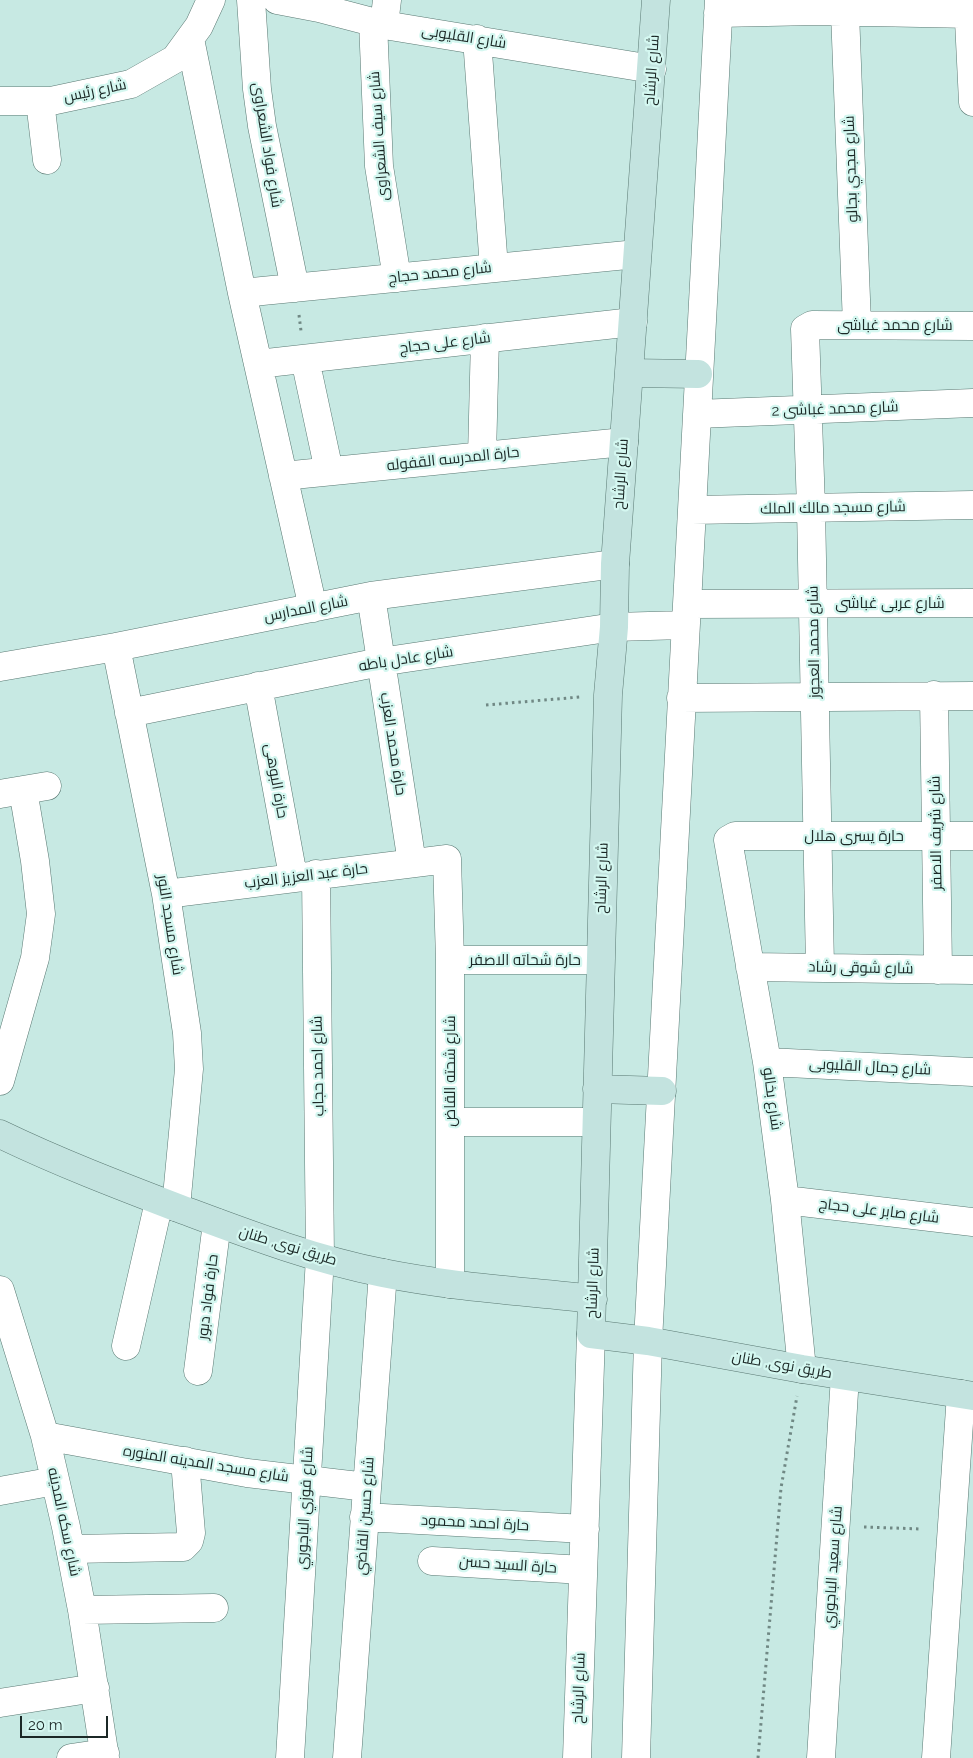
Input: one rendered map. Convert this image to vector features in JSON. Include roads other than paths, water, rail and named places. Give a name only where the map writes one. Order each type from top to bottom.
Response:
[{"type":"main road","name":"شارع الرشاح","points":[[591,1334],[608,695],[614,627],[615,564],[656,0]]},
{"type":"main road","points":[[629,373],[698,374]]},
{"type":"main road","points":[[597,1089],[662,1092]]},
{"type":"main road","name":"طريق نوى, طنان","points":[[0,1134],[55,1160],[167,1204],[320,1258],[383,1273],[450,1284],[593,1299]]},
{"type":"main road","name":"طريق نوى, طنان","points":[[591,1334],[648,1341],[802,1369],[967,1395]]},
{"type":"street","name":"شارع رئيس","points":[[0,101],[51,101],[132,84],[175,59],[199,26],[211,0]]},
{"type":"street","name":"شارع فواد الشعراوى","points":[[250,0],[262,126],[295,288]]},
{"type":"street","name":"شارع القليوبى","points":[[277,0],[319,8],[381,16],[477,39],[652,69]]},
{"type":"street","points":[[636,1758],[648,1341],[718,6],[816,6],[845,12],[970,9],[973,102]]},
{"type":"street","name":"شارع مجدي بجالو","points":[[845,12],[857,325]]},
{"type":"street","name":"شارع سيف الشعراوى","points":[[381,16],[379,166],[397,278]]},
{"type":"street","points":[[190,39],[242,293],[313,608]]},
{"type":"street","points":[[477,39],[494,268]]},
{"type":"street","points":[[40,100],[47,160]]},
{"type":"street","name":"شارع محمد حجاج","points":[[242,293],[637,254]]},
{"type":"street","name":"شارع على حجاج","points":[[258,364],[633,322]]},
{"type":"street","name":"شارع محمد غباشى","points":[[816,325],[973,326]]},
{"type":"street","name":"شارع محمد العجوز","points":[[816,325],[808,326],[804,333],[811,508],[820,967]]},
{"type":"street","points":[[482,456],[485,338]]},
{"type":"street","points":[[305,359],[330,471]]},
{"type":"street","name":"شارع محمد غباشى 2","points":[[697,414],[973,403]]},
{"type":"street","name":"حارة المدرسه القفوله","points":[[283,476],[624,442]]},
{"type":"street","name":"شارع مسجد مالك الملك","points":[[692,510],[973,505]]},
{"type":"street","name":"شارع المدارس","points":[[0,667],[116,647],[371,596],[615,564]]},
{"type":"street","name":"حارة محمد العزب","points":[[371,596],[412,863]]},
{"type":"street","name":"شارع عربى غباشى","points":[[686,614],[813,604],[973,602]]},
{"type":"street","name":"شارع عادل باطه","points":[[129,713],[380,662],[614,627],[686,614]]},
{"type":"street","name":"شارع مسجد النور","points":[[116,647],[166,894],[186,1033],[189,1069],[167,1204],[126,1346]]},
{"type":"street","name":"حارة البوهى","points":[[258,686],[305,875]]},
{"type":"street","points":[[681,698],[815,695],[973,696]]},
{"type":"street","name":"شارع شريف الاصفر","points":[[934,696],[938,970]]},
{"type":"street","points":[[0,1081],[35,958],[41,914],[35,861],[23,790]]},
{"type":"street","name":"حارة يسرى هلال","points":[[735,836],[973,836]]},
{"type":"street","name":"شارع بخالو","points":[[735,836],[728,840],[728,846],[767,1062],[785,1200],[802,1369]]},
{"type":"street","name":"حارة عبد العزيز العزب","points":[[166,894],[305,875],[447,859]]},
{"type":"street","name":"شارع شحته القاض","points":[[447,859],[450,960],[450,1284]]},
{"type":"street","name":"شارع احمد حجاب","points":[[305,875],[320,1258]]},
{"type":"street","name":"حارة شحاته الاصفر","points":[[450,960],[600,960]]},
{"type":"street","name":"شارع شوقى رشاد","points":[[750,967],[973,970]]},
{"type":"street","name":"شارع جمال القليوبى","points":[[767,1062],[973,1072]]},
{"type":"street","points":[[450,1122],[596,1122]]},
{"type":"street","name":"شارع صابر على حجاج","points":[[785,1200],[973,1222]]},
{"type":"street","name":"حارة فواد دبور","points":[[198,1371],[217,1223]]},
{"type":"street","name":"شارع فوزي الباجوري","points":[[290,1758],[320,1258]]},
{"type":"street","name":"شارع حسين القاضي","points":[[347,1758],[383,1273]]},
{"type":"street","name":"شارع سكه المدينه","points":[[0,1290],[5,1328],[45,1436],[82,1610],[105,1756]]},
{"type":"street","name":"شارع الرشاح","points":[[577,1758],[591,1334]]},
{"type":"street","name":"شارع سعيد الباجوري","points":[[821,1758],[845,1376]]},
{"type":"street","points":[[936,1758],[953,1530],[967,1395]]},
{"type":"street","name":"شارع مسجد المدينه المنوره","points":[[45,1436],[247,1473],[367,1487]]},
{"type":"street","points":[[70,1549],[183,1547],[189,1541],[191,1532],[185,1461]]},
{"type":"street","points":[[0,1491],[55,1481]]},
{"type":"street","name":"حارة احمد محمود","points":[[364,1517],[585,1529]]},
{"type":"street","name":"حارة السيد حسن","points":[[432,1560],[583,1570]]},
{"type":"street","points":[[82,1610],[214,1608]]},
{"type":"street","points":[[0,1703],[95,1688]]},
{"type":"street","points":[[71,1758],[105,1756]]}]
